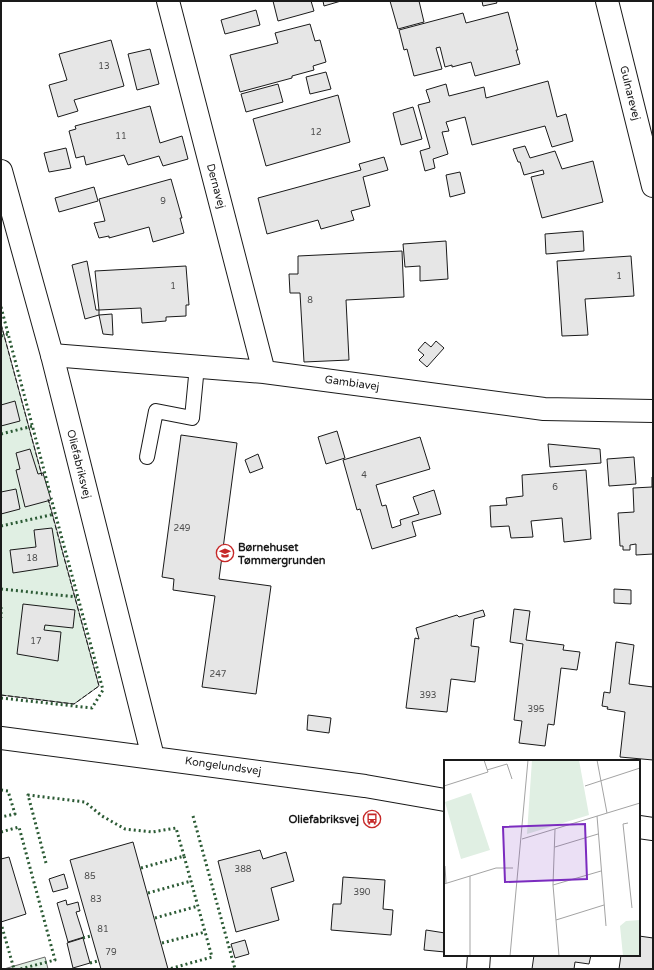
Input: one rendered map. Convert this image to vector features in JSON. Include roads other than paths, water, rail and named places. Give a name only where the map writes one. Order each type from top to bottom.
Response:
[{"type":"street","name":"Dernavej","points":[[168,1],[264,372]]},
{"type":"street","name":"Gulnarevej","points":[[606,1],[653,186]]},
{"type":"street","name":"Oliefabriksvej","points":[[1,172],[52,355],[153,757]]},
{"type":"street","name":"Gambiavej","points":[[52,355],[264,372],[544,409],[653,411]]},
{"type":"street","name":"Kongelundsvej","points":[[1,738],[365,786],[444,800]]},
{"type":"street","points":[[640,827],[653,829]]},
{"type":"street","points":[[478,969],[479,956]]},
{"type":"lane","points":[[147,457],[156,411],[192,418],[197,366]]},
{"type":"place","name":"Børnehuset Tømmergrunden","points":[[225,553]]},
{"type":"place","name":"Oliefabriksvej","points":[[372,819]]}]
